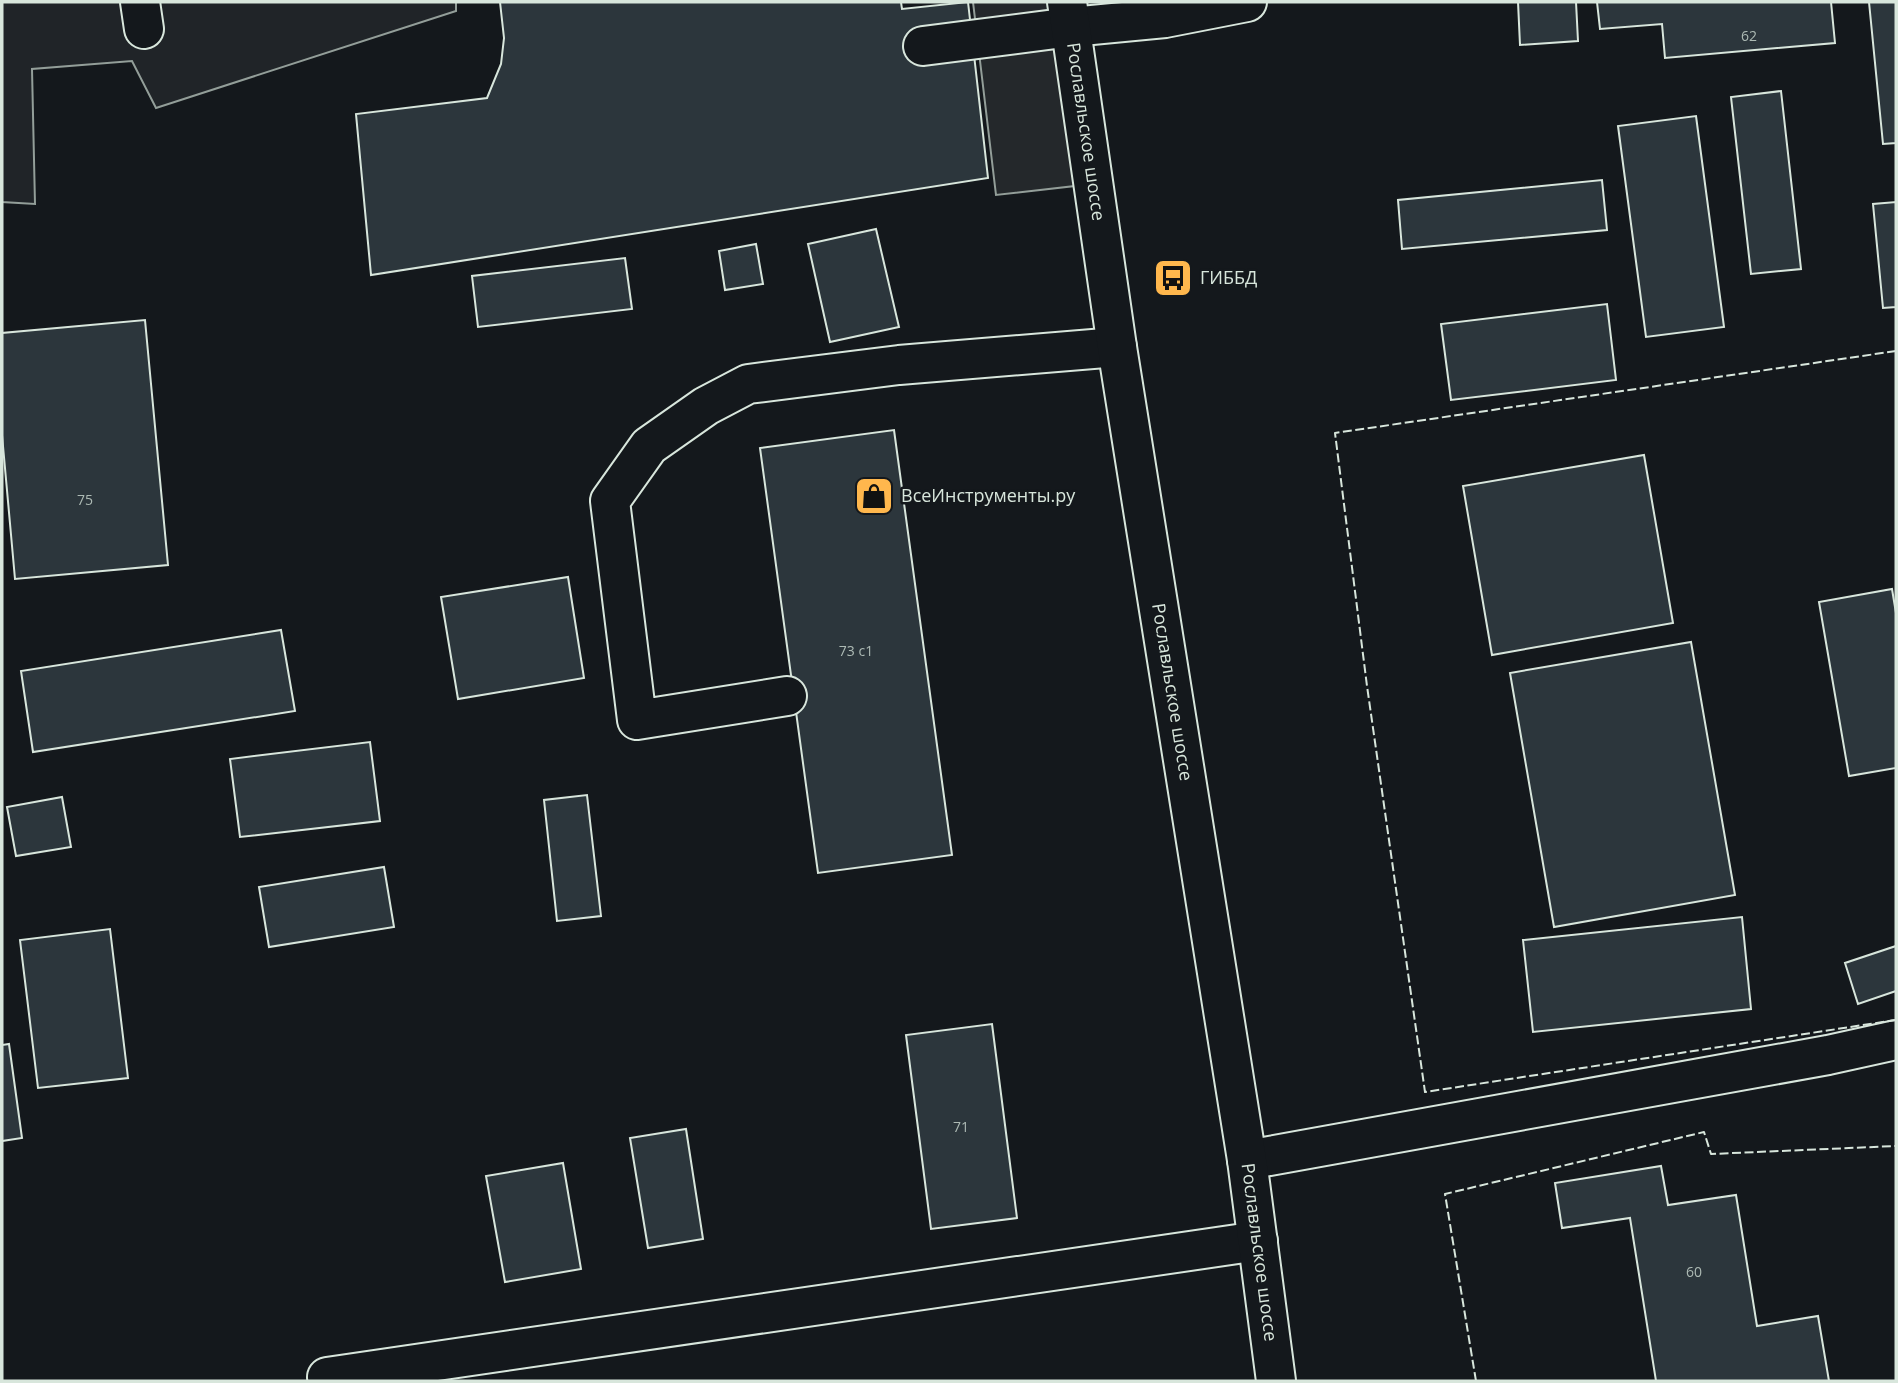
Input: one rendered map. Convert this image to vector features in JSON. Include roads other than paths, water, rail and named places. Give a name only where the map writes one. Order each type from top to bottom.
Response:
[{"type":"main road","points":[[923,46],[1069,14],[1165,18],[1247,2]]},
{"type":"main road","name":"Рославльское шоссе","points":[[1069,14],[1117,347],[1247,1160],[1276,1381]]},
{"type":"main road","points":[[787,696],[637,720],[610,501],[649,446],[706,406],[748,384],[899,365],[1117,347]]},
{"type":"main road","points":[[1247,1160],[1828,1055],[1896,1040]]},
{"type":"main road","points":[[327,1377],[1258,1241]]},
{"type":"place","name":"ГИББД","points":[[1173,278]]},
{"type":"place","name":"ВсеИнструменты.ру","points":[[874,496]]}]
